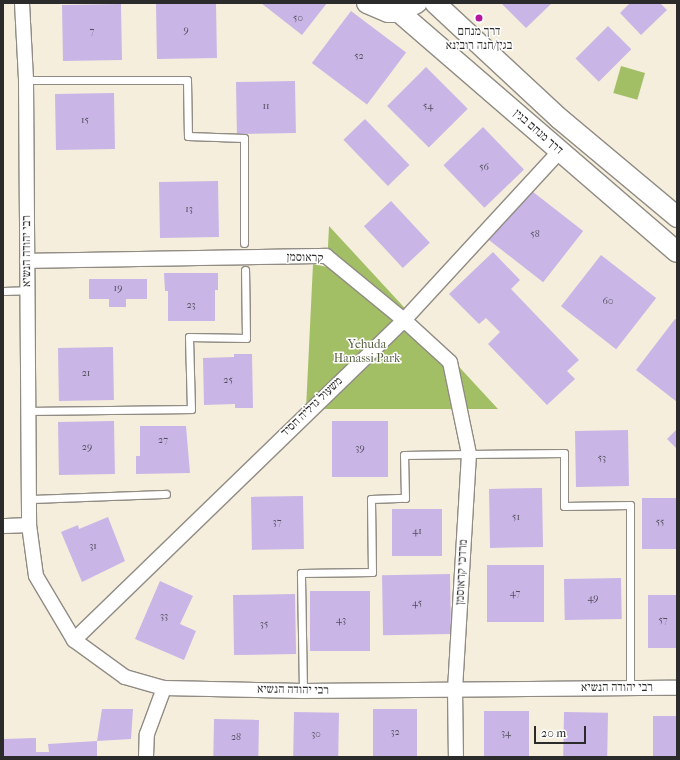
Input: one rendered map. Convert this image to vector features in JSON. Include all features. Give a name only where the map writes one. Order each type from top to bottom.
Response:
[{"type":"street","name":"רבי יהודה הנשיא","points":[[22,3],[26,80],[29,525],[36,576],[74,640],[125,677],[164,688],[303,691],[630,687],[677,688]]},
{"type":"street","points":[[367,3],[377,10],[408,7]]},
{"type":"street","name":"דרך מנחם בגין","points":[[435,3],[560,119],[677,217]]},
{"type":"street","name":"דרך מנחם בגין","points":[[408,7],[560,151],[677,252]]},
{"type":"street","name":"משעול גדליה חסיד","points":[[74,640],[404,320],[560,151]]},
{"type":"street","name":"קראוסמן","points":[[27,261],[326,256],[404,320],[450,362],[468,454]]},
{"type":"street","name":"מרדכי קראוסמן","points":[[456,757],[455,690],[468,454]]},
{"type":"street","points":[[3,526],[29,525]]},
{"type":"street","points":[[146,757],[147,734],[164,688]]},
{"type":"lane","points":[[26,80],[187,80],[188,136],[244,138],[244,243]]},
{"type":"lane","points":[[29,411],[191,409],[189,337],[246,338],[245,270]]},
{"type":"lane","points":[[3,291],[28,290]]},
{"type":"lane","points":[[303,691],[301,573],[372,572],[371,499],[405,498],[404,455],[468,454],[564,453],[564,506],[630,505],[630,687]]},
{"type":"lane","points":[[29,499],[166,494]]},
{"type":"green space","points":[[621,66],[645,73],[637,100],[613,93]]},
{"type":"green space","name":"Yehuda Hanassi Park","points":[[329,226],[498,409],[306,409],[313,264],[327,267]]},
{"type":"building","points":[[216,3],[217,58],[157,59],[156,4]]},
{"type":"building","points":[[261,3],[327,3],[302,35]]},
{"type":"building","points":[[501,3],[552,3],[526,28]]},
{"type":"building","points":[[630,3],[660,3],[667,10],[641,35],[620,13]]},
{"type":"building","points":[[121,4],[122,60],[63,61],[62,5]]},
{"type":"building","points":[[351,11],[406,53],[367,104],[312,63]]},
{"type":"building","points":[[608,26],[631,49],[599,82],[575,59]]},
{"type":"building","points":[[426,67],[468,109],[429,148],[387,106]]},
{"type":"building","points":[[295,81],[296,133],[237,134],[236,82]]},
{"type":"building","points":[[114,93],[115,149],[56,150],[55,94]]},
{"type":"building","points":[[365,119],[409,165],[388,186],[343,140]]},
{"type":"building","points":[[483,127],[524,169],[484,208],[443,165]]},
{"type":"building","points":[[218,181],[219,237],[160,238],[159,182]]},
{"type":"building","points":[[528,188],[583,231],[543,282],[488,239]]},
{"type":"building","points":[[391,201],[430,243],[403,268],[364,226]]},
{"type":"building","points":[[493,252],[520,280],[511,289],[579,360],[567,371],[575,379],[547,405],[488,344],[500,332],[486,318],[479,324],[449,294]]},
{"type":"building","points":[[601,255],[656,298],[616,349],[561,306]]},
{"type":"building","points":[[164,273],[218,273],[218,290],[215,290],[215,321],[168,321],[168,291],[165,291]]},
{"type":"building","points":[[89,279],[147,279],[147,299],[126,299],[126,307],[109,307],[109,299],[89,299]]},
{"type":"building","points":[[675,319],[677,320],[677,402],[636,370]]},
{"type":"building","points":[[113,347],[114,400],[59,401],[58,348]]},
{"type":"building","points":[[234,354],[252,354],[253,408],[235,408],[235,404],[204,405],[203,358],[234,357]]},
{"type":"building","points":[[114,421],[115,474],[59,475],[58,422]]},
{"type":"building","points":[[332,421],[388,421],[388,477],[332,477]]},
{"type":"building","points":[[140,426],[186,426],[190,473],[136,474],[136,456],[140,456]]},
{"type":"building","points":[[677,429],[677,449],[667,439]]},
{"type":"building","points":[[628,430],[629,486],[576,487],[575,431]]},
{"type":"building","points":[[542,488],[543,547],[490,548],[489,489]]},
{"type":"building","points":[[303,496],[304,549],[252,550],[251,497]]},
{"type":"building","points":[[642,498],[677,498],[677,549],[642,549]]},
{"type":"building","points":[[392,509],[442,509],[442,556],[392,556]]},
{"type":"building","points":[[108,517],[125,561],[82,582],[61,532],[78,525],[79,529]]},
{"type":"building","points":[[487,565],[544,565],[544,622],[487,622]]},
{"type":"building","points":[[450,574],[451,634],[383,635],[382,575]]},
{"type":"building","points":[[621,578],[622,619],[565,620],[564,579]]},
{"type":"building","points":[[160,581],[193,596],[180,624],[196,631],[184,660],[135,639]]},
{"type":"building","points":[[310,591],[370,591],[370,651],[310,651]]},
{"type":"building","points":[[295,594],[296,654],[234,655],[233,595]]},
{"type":"building","points":[[648,595],[677,595],[677,648],[648,648]]},
{"type":"building","points":[[102,709],[133,709],[131,739],[97,741]]},
{"type":"building","points":[[373,709],[417,709],[417,757],[373,757]]},
{"type":"building","points":[[484,711],[529,711],[529,757],[484,757]]},
{"type":"building","points":[[294,712],[339,713],[338,757],[293,757]]},
{"type":"building","points":[[564,712],[608,713],[607,757],[563,757]]},
{"type":"building","points":[[653,716],[677,716],[677,757],[653,757]]},
{"type":"building","points":[[214,719],[259,720],[258,757],[213,757]]},
{"type":"building","points":[[36,738],[36,752],[49,752],[48,744],[97,741],[97,757],[3,757],[3,739]]},
{"type":"place","name":"דרך מנחם בגין/חנה רובינא","points":[[479,18]]}]
